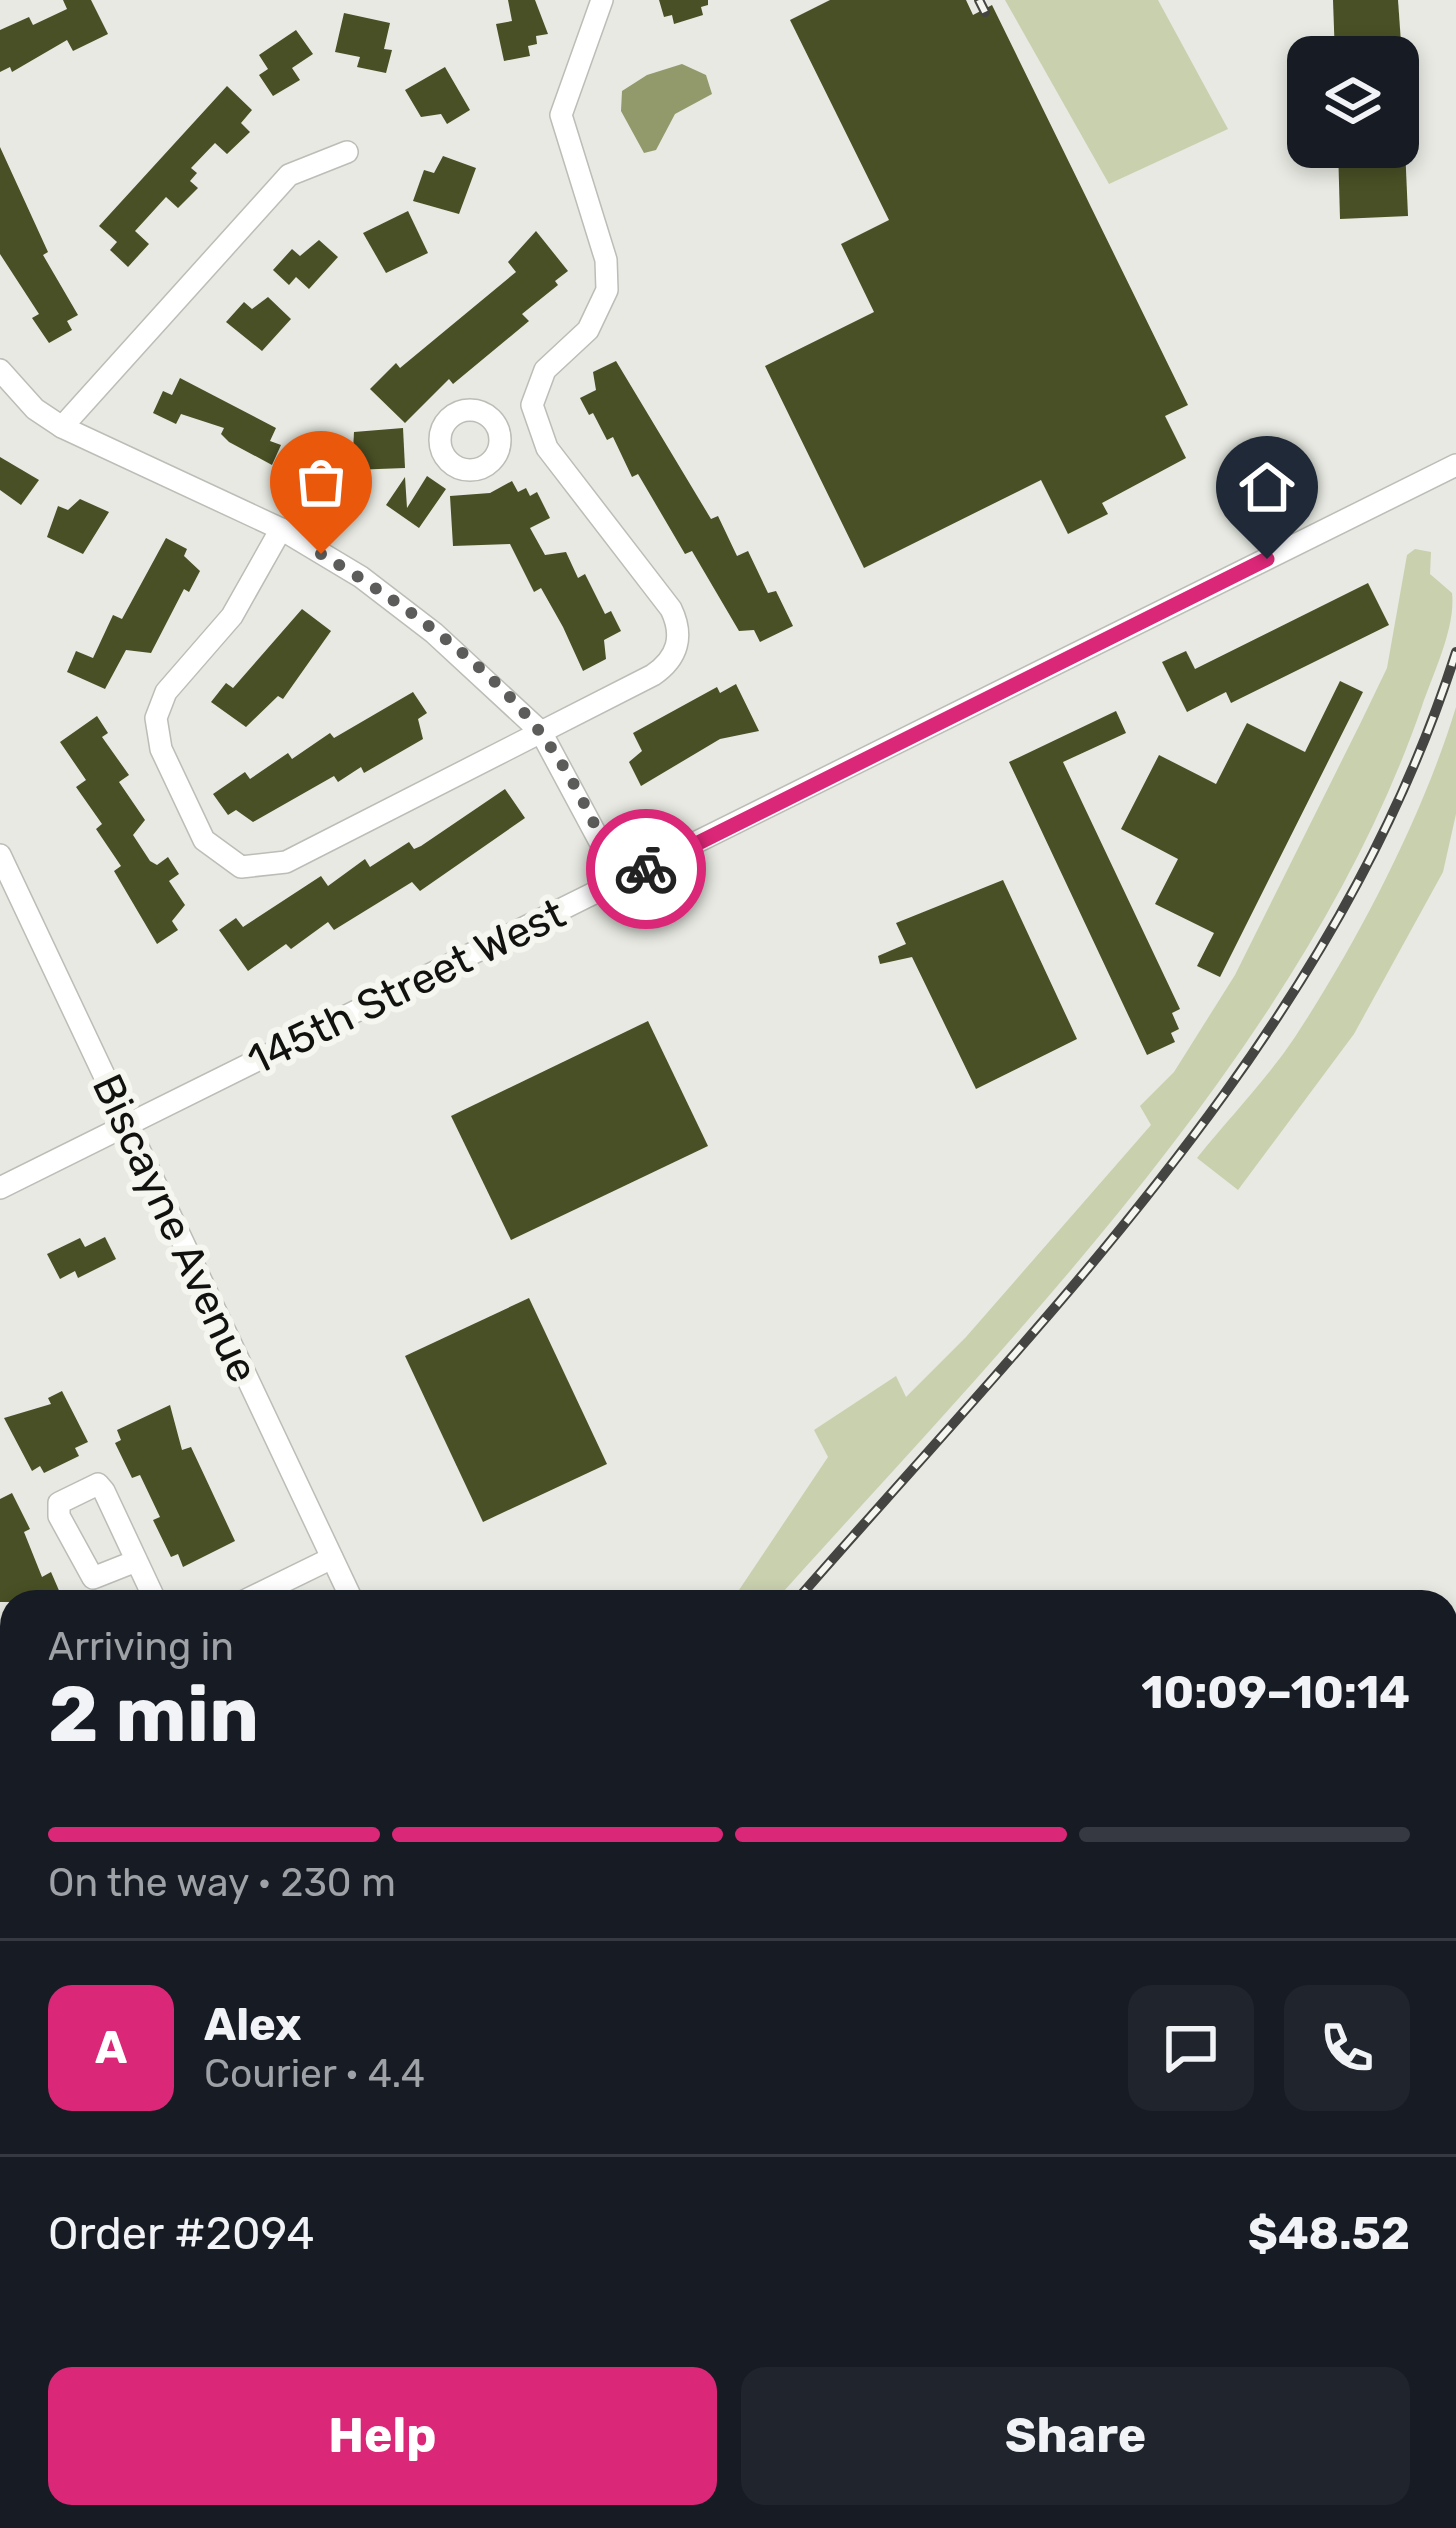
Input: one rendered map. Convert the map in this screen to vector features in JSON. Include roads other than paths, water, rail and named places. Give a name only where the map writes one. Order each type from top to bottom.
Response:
[{"type":"street","points":[[281,530],[232,616],[166,692],[156,718],[161,749],[214,850],[241,867],[286,862],[653,675],[670,660],[678,641],[671,609],[547,448],[534,421],[538,382],[588,330],[607,290],[606,260],[561,115],[602,0]]},
{"type":"street","points":[[62,428],[289,176],[346,152]]},
{"type":"street","points":[[0,370],[35,409],[62,428],[281,530],[361,578],[434,633],[541,732],[621,881]]},
{"type":"street","points":[[500,433],[534,421]]},
{"type":"street","name":"145th Street West","points":[[0,1188],[1456,465]]},
{"type":"street","name":"Biscayne Avenue","points":[[0,855],[347,1590]]},
{"type":"street","points":[[267,1590],[332,1558]]},
{"type":"street","points":[[136,1561],[150,1590]]},
{"type":"railway","points":[[979,0],[985,12]]},
{"type":"railway","points":[[806,1590],[1084,1273],[1261,1042],[1338,919],[1404,789],[1456,652]]}]
